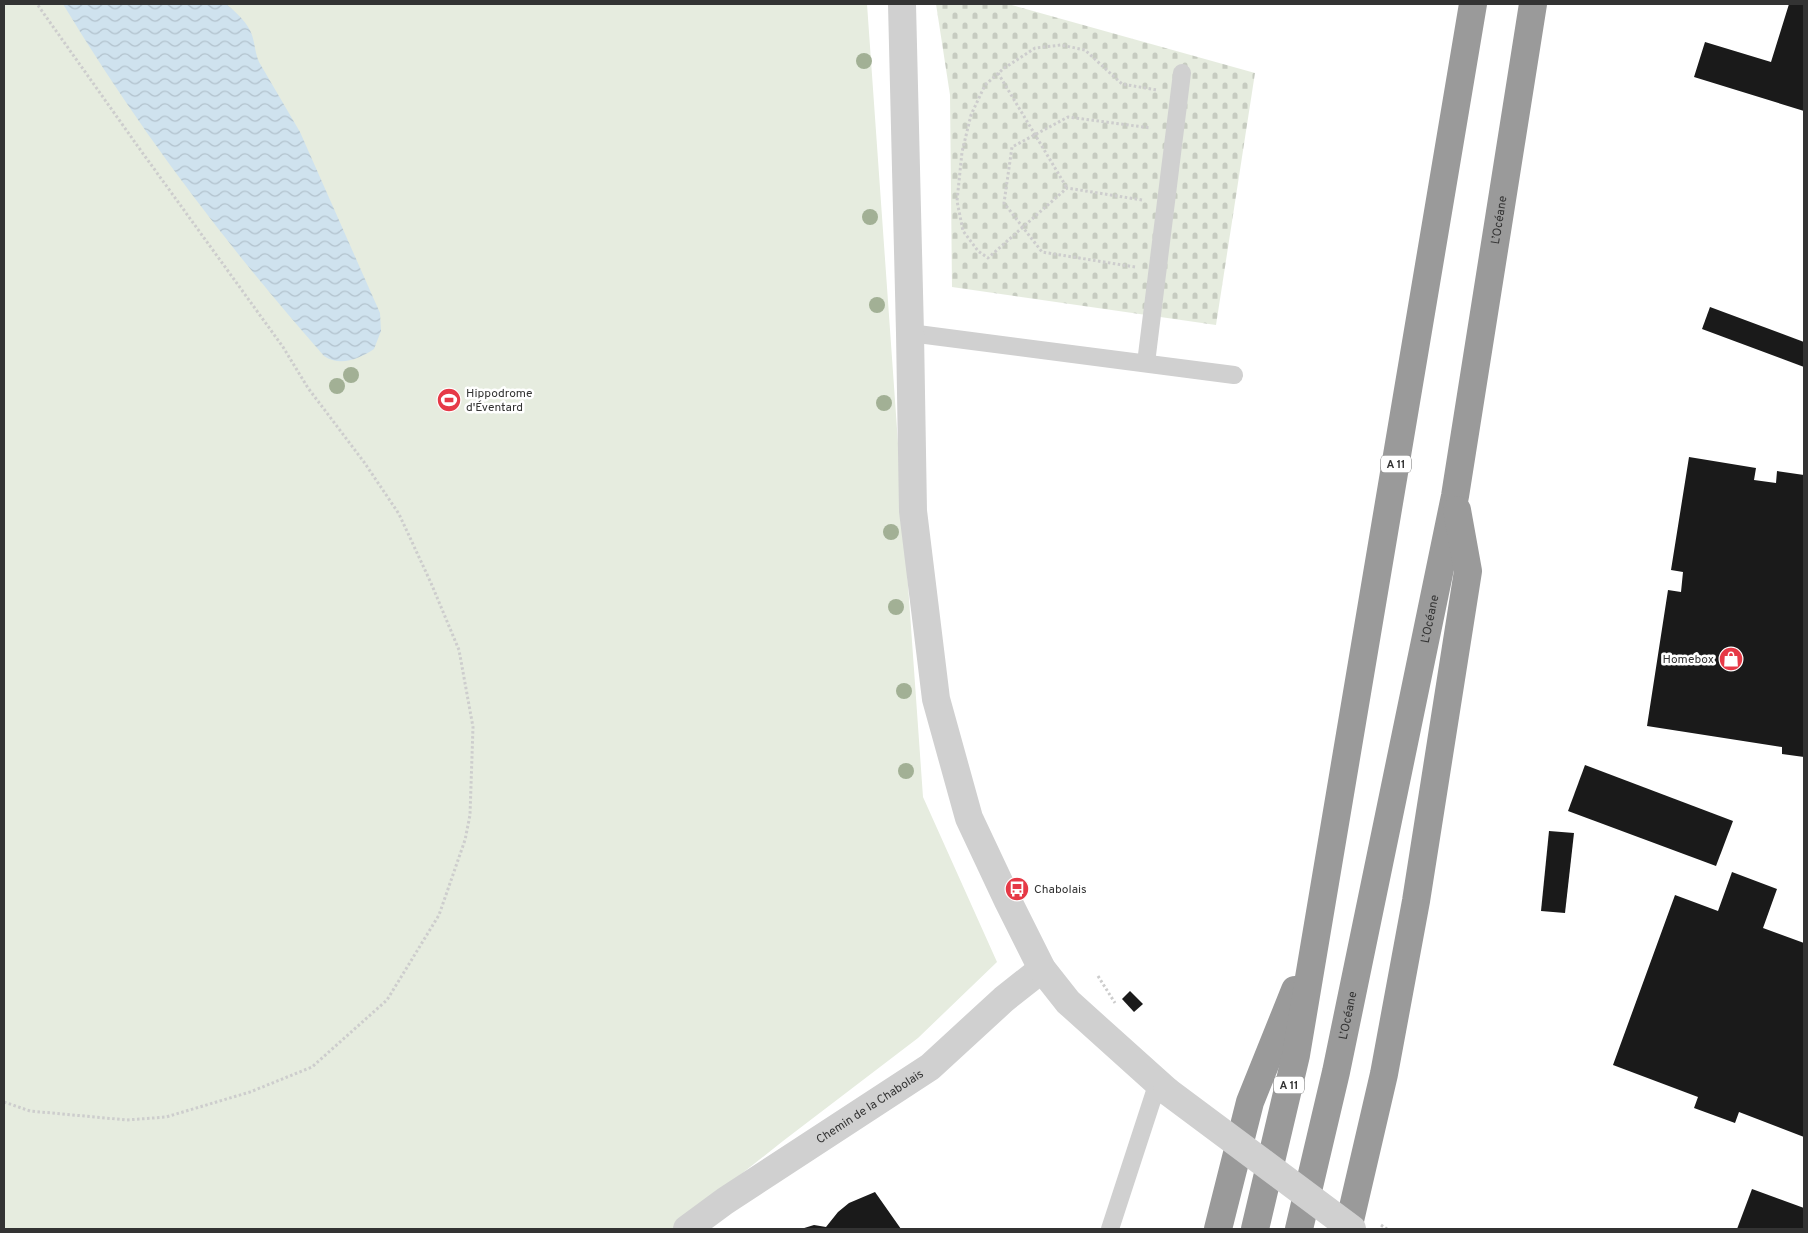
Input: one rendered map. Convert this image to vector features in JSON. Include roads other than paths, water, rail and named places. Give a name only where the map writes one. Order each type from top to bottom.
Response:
[{"type":"highway","name":"A 11","points":[[1256,1229],[1296,1055],[1473,4]]},
{"type":"highway","name":"L’Océane","points":[[1299,1229],[1336,1072],[1455,496],[1533,4]]},
{"type":"highway","points":[[1348,1229],[1386,1065],[1416,901],[1468,572],[1455,496]]},
{"type":"highway","points":[[1218,1229],[1250,1102],[1316,939]]},
{"type":"street","points":[[902,4],[913,511],[936,699],[969,818],[1042,969],[1068,1002],[1162,1087],[1352,1229]]},
{"type":"street","name":"Chemin de la Chabolais","points":[[687,1229],[726,1201],[930,1067],[1004,999],[1042,969]]},
{"type":"lane","points":[[1146,363],[1182,73]]},
{"type":"lane","points":[[910,333],[1234,375]]},
{"type":"lane","points":[[1110,1229],[1162,1087]]},
{"type":"water","points":[[63,4],[226,4],[241,18],[248,26],[252,35],[259,62],[300,132],[380,313],[381,331],[374,349],[356,359],[343,361],[336,361],[324,356],[219,230],[153,142]]},
{"type":"place","name":"Hippodrome d'Éventard","points":[[449,400]]},
{"type":"place","name":"Homebox","points":[[1731,659]]},
{"type":"place","name":"Chabolais","points":[[1017,889]]}]
